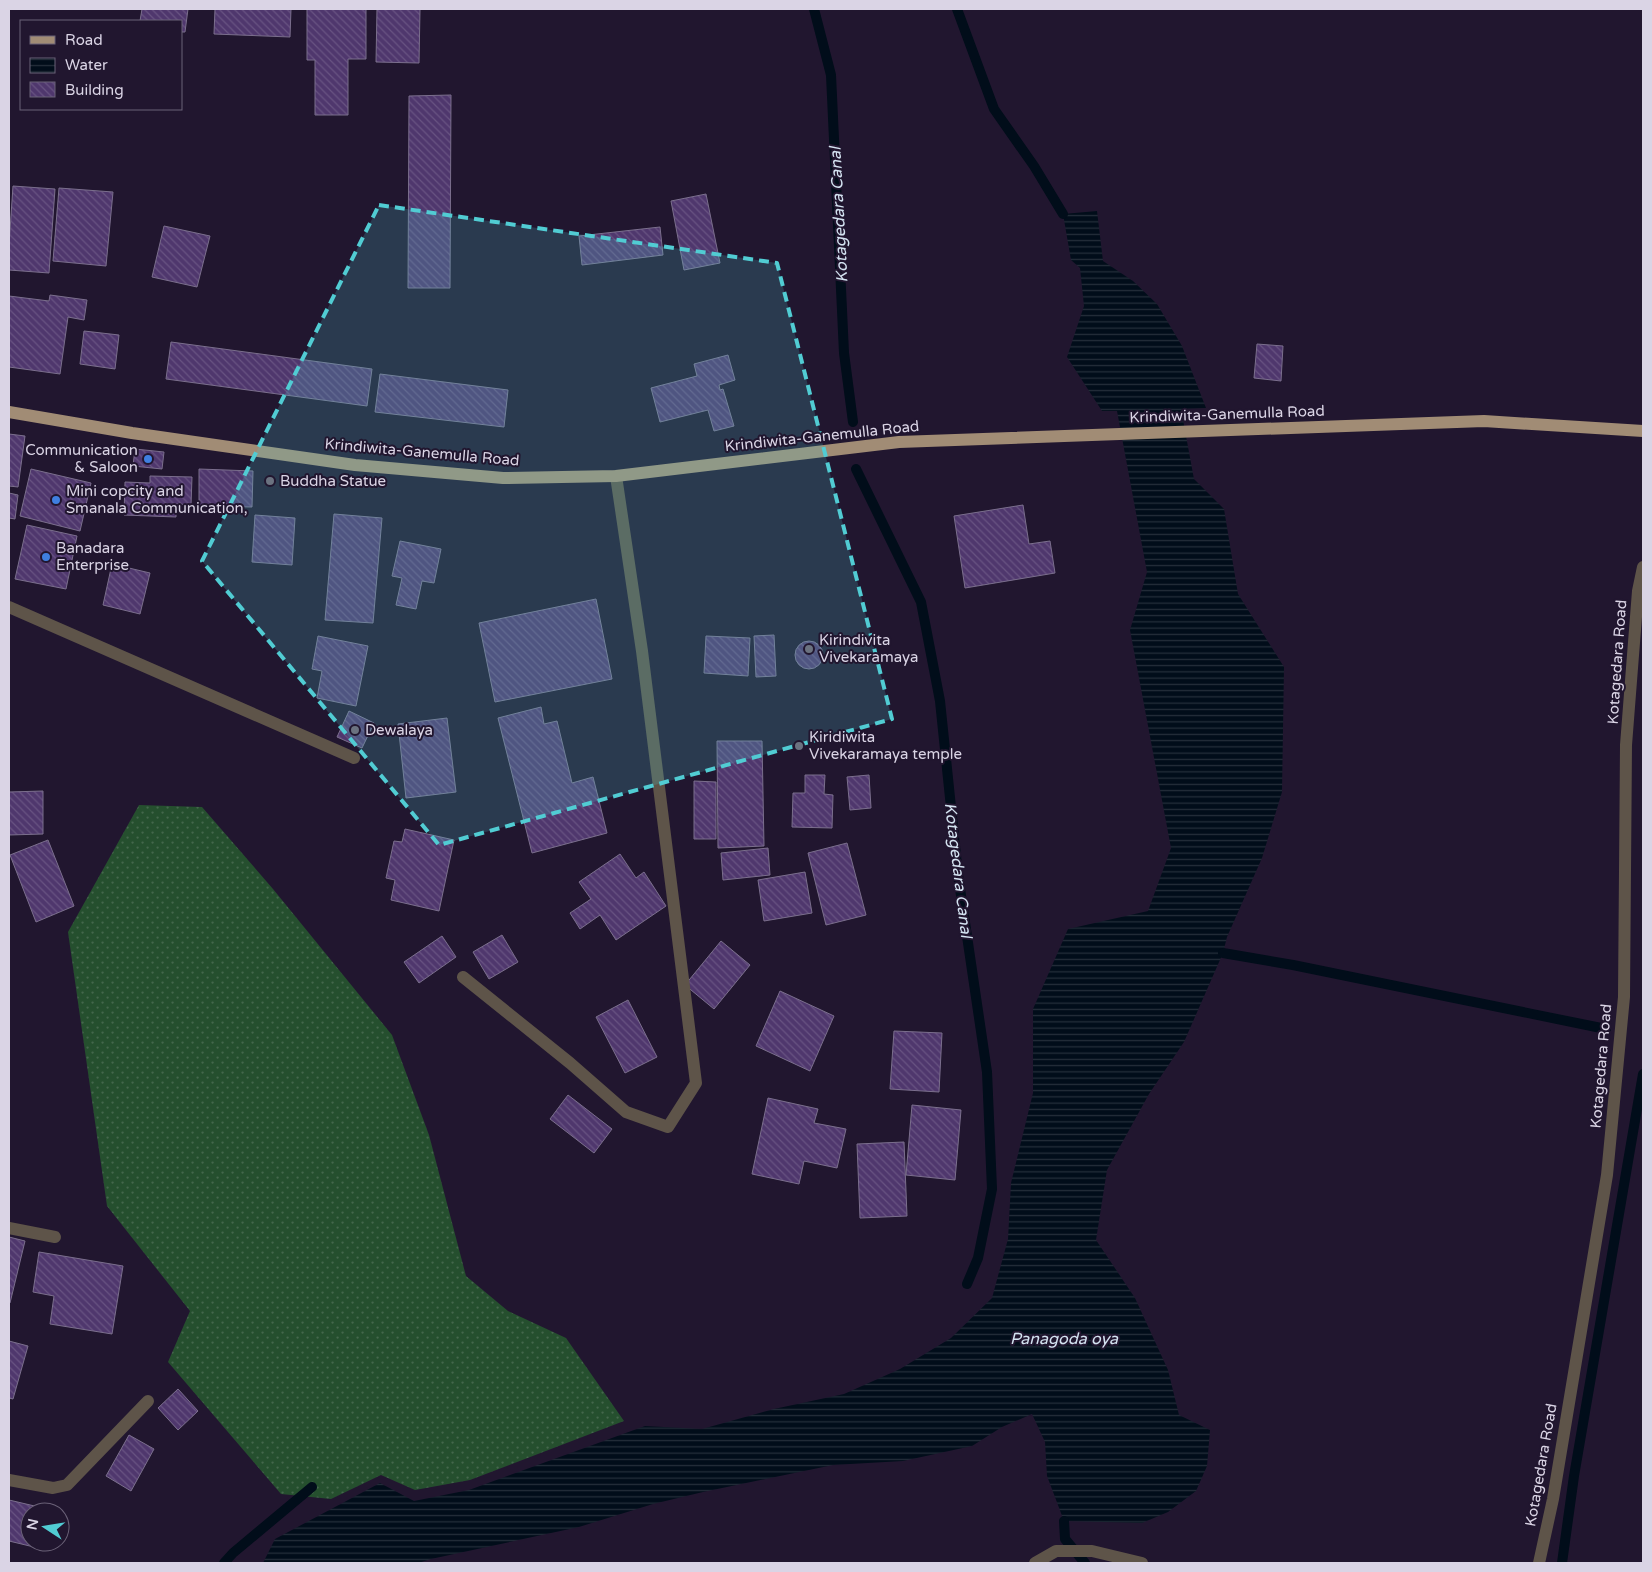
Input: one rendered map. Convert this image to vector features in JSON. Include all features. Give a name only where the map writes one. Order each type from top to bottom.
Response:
[{"type":"main road","name":"Krindiwita-Ganemulla Road","points":[[9,412],[132,433],[354,465],[503,478],[616,476],[899,442],[1088,437],[1484,421],[1643,431]]},
{"type":"street","points":[[463,977],[570,1063],[626,1112],[668,1127],[696,1083],[642,652],[616,476]]},
{"type":"street","name":"Kotagedara Road","points":[[1539,1563],[1553,1499],[1607,1174],[1624,996],[1626,745],[1638,591],[1643,567]]},
{"type":"street","points":[[9,607],[354,758]]},
{"type":"street","points":[[9,1228],[55,1237]]},
{"type":"street","points":[[9,1480],[53,1488],[67,1486],[148,1401]]},
{"type":"street","points":[[1035,1563],[1056,1551],[1092,1551],[1142,1563]]},
{"type":"highlighted area","points":[[379,205],[777,263],[892,719],[439,845],[202,561]]},
{"type":"green space","points":[[139,805],[202,807],[273,889],[392,1035],[429,1135],[466,1276],[508,1311],[566,1338],[624,1421],[470,1480],[415,1490],[381,1475],[331,1499],[281,1494],[168,1362],[190,1311],[107,1206],[68,932]]},
{"type":"water","name":"Panagoda oya","points":[[1097,211],[1103,261],[1133,281],[1157,304],[1182,346],[1206,408],[1181,409],[1194,479],[1224,509],[1238,594],[1284,667],[1282,792],[1262,858],[1184,1042],[1149,1094],[1107,1170],[1096,1240],[1135,1298],[1168,1370],[1179,1415],[1210,1430],[1207,1466],[1196,1491],[1168,1512],[1142,1523],[1064,1521],[1047,1476],[1045,1442],[1032,1414],[1002,1427],[972,1446],[903,1461],[833,1465],[703,1492],[653,1504],[579,1527],[418,1563],[263,1563],[275,1539],[380,1483],[414,1501],[469,1490],[645,1426],[702,1429],[774,1409],[844,1394],[900,1369],[951,1338],[992,1298],[1008,1239],[1011,1183],[1033,1093],[1033,1009],[1068,929],[1148,911],[1171,848],[1130,630],[1147,572],[1117,411],[1102,411],[1067,357],[1084,306],[1080,268],[1071,260],[1063,214]]},
{"type":"building","points":[[142,9],[188,9],[185,32],[182,32],[182,20],[140,20]]},
{"type":"building","points":[[215,9],[291,9],[290,37],[214,34]]},
{"type":"building","points":[[307,9],[366,9],[366,59],[348,59],[348,115],[315,115],[315,60],[307,60]]},
{"type":"building","points":[[377,9],[420,9],[419,63],[376,62]]},
{"type":"building","points":[[451,95],[450,288],[408,288],[409,96]]},
{"type":"building","points":[[13,186],[55,189],[49,273],[9,270]]},
{"type":"building","points":[[59,188],[113,192],[106,266],[53,261]]},
{"type":"building","points":[[706,194],[720,263],[684,270],[671,201]]},
{"type":"building","points":[[164,226],[210,236],[197,287],[152,277]]},
{"type":"building","points":[[660,227],[663,255],[582,265],[579,236]]},
{"type":"building","points":[[50,295],[87,300],[84,320],[68,317],[60,374],[9,367],[9,296],[49,301]]},
{"type":"building","points":[[84,331],[119,335],[115,369],[80,364]]},
{"type":"building","points":[[171,342],[372,369],[367,406],[166,379]]},
{"type":"building","points":[[1257,344],[1283,346],[1281,381],[1254,378]]},
{"type":"building","points":[[728,355],[735,380],[719,385],[720,390],[723,389],[734,426],[714,431],[708,410],[660,422],[651,388],[697,376],[694,364]]},
{"type":"building","points":[[380,374],[508,390],[504,427],[375,412]]},
{"type":"building","points":[[9,434],[25,436],[18,487],[9,486]]},
{"type":"building","name":"Communication & Saloon","points":[[135,449],[164,452],[162,469],[133,466]]},
{"type":"building","name":"Mini copcity and Smanala Communication,","points":[[31,469],[91,483],[80,531],[20,516]]},
{"type":"building","points":[[199,469],[253,471],[252,507],[199,506]]},
{"type":"building","points":[[150,476],[192,477],[191,505],[176,504],[176,517],[124,515],[125,482],[150,483]]},
{"type":"building","points":[[9,493],[18,495],[15,519],[9,518]]},
{"type":"building","points":[[1023,505],[1029,544],[1050,541],[1055,573],[965,588],[954,516]]},
{"type":"building","points":[[334,514],[382,518],[373,623],[325,620]]},
{"type":"building","points":[[255,515],[295,518],[292,565],[252,562]]},
{"type":"building","name":"Banadara Enterprise","points":[[27,525],[77,536],[66,589],[15,579]]},
{"type":"building","points":[[400,541],[441,549],[434,583],[422,581],[416,609],[396,605],[402,578],[392,576]]},
{"type":"building","points":[[112,564],[150,573],[140,614],[103,605]]},
{"type":"building","points":[[596,599],[612,679],[495,702],[479,623]]},
{"type":"building","points":[[774,635],[776,676],[756,677],[754,636]]},
{"type":"building","points":[[318,636],[368,646],[356,706],[317,698],[322,671],[312,669]]},
{"type":"building","points":[[706,636],[750,638],[748,676],[704,673]]},
{"type":"building","name":"Kirindivita Vivekaramaya","points":[[809,641],[819,645],[823,655],[819,665],[809,669],[799,665],[795,655],[799,645]]},
{"type":"building","points":[[541,707],[544,724],[557,721],[572,783],[593,777],[607,833],[532,853],[498,718]]},
{"type":"building","name":"Dewalaya","points":[[349,711],[374,723],[362,748],[337,737]]},
{"type":"building","points":[[447,718],[456,792],[406,798],[398,724]]},
{"type":"building","points":[[717,741],[762,741],[764,846],[718,848]]},
{"type":"building","points":[[805,775],[825,775],[824,794],[833,795],[832,828],[792,827],[793,793],[805,793]]},
{"type":"building","points":[[869,775],[871,808],[850,810],[847,777]]},
{"type":"building","points":[[694,781],[716,782],[716,839],[694,839]]},
{"type":"building","points":[[43,791],[43,834],[9,835],[9,792]]},
{"type":"building","points":[[405,829],[454,840],[439,911],[391,900],[395,880],[386,878],[394,841],[402,842]]},
{"type":"building","points":[[48,840],[74,906],[36,922],[10,855]]},
{"type":"building","points":[[847,843],[866,915],[826,925],[808,853]]},
{"type":"building","points":[[768,848],[770,875],[723,880],[721,853]]},
{"type":"building","points":[[620,854],[636,878],[644,872],[666,906],[616,940],[600,915],[580,929],[570,913],[591,899],[579,882]]},
{"type":"building","points":[[805,872],[812,913],[764,921],[758,880]]},
{"type":"building","points":[[502,935],[518,962],[489,979],[473,952]]},
{"type":"building","points":[[442,936],[456,957],[419,983],[404,962]]},
{"type":"building","points":[[721,941],[750,965],[714,1009],[685,985]]},
{"type":"building","points":[[780,991],[834,1016],[810,1071],[756,1046]]},
{"type":"building","points":[[628,1000],[657,1057],[625,1073],[596,1017]]},
{"type":"building","points":[[894,1031],[942,1033],[939,1092],[890,1089]]},
{"type":"building","points":[[568,1095],[612,1129],[594,1153],[550,1119]]},
{"type":"building","points":[[768,1098],[818,1109],[814,1123],[846,1129],[837,1168],[804,1161],[799,1184],[752,1174]]},
{"type":"building","points":[[912,1105],[961,1110],[955,1180],[906,1175]]},
{"type":"building","points":[[904,1142],[907,1216],[860,1218],[857,1144]]},
{"type":"building","points":[[9,1237],[25,1241],[10,1303],[9,1302]]},
{"type":"building","points":[[39,1252],[123,1266],[112,1334],[50,1324],[54,1296],[33,1292]]},
{"type":"building","points":[[9,1341],[28,1346],[13,1399],[9,1398]]},
{"type":"building","points":[[178,1389],[198,1411],[178,1430],[158,1408]]},
{"type":"building","points":[[129,1435],[154,1449],[131,1491],[106,1476]]},
{"type":"building","points":[[9,1500],[20,1503],[20,1544],[9,1541]]},
{"type":"waterway","name":"Kotagedara Canal","points":[[814,9],[831,75],[844,353],[853,422]]},
{"type":"waterway","points":[[957,9],[994,109],[1034,166],[1063,214]]},
{"type":"waterway","name":"Kotagedara Canal","points":[[856,469],[921,602],[940,701],[958,875],[987,1072],[992,1189],[978,1258],[967,1284]]},
{"type":"waterway","points":[[1223,953],[1293,965],[1606,1029]]},
{"type":"waterway","points":[[1562,1563],[1574,1476],[1643,1074]]},
{"type":"waterway","points":[[224,1563],[233,1553],[312,1487]]},
{"type":"waterway","points":[[1064,1521],[1065,1539],[1085,1563]]},
{"type":"place","name":"Communication & Saloon","points":[[148,459]]},
{"type":"place","name":"Buddha Statue","points":[[270,481]]},
{"type":"place","name":"Mini copcity and Smanala Communication,","points":[[56,500]]},
{"type":"place","name":"Banadara Enterprise","points":[[46,557]]},
{"type":"place","name":"Kirindivita Vivekaramaya","points":[[809,649]]},
{"type":"place","name":"Dewalaya","points":[[355,730]]},
{"type":"place","name":"Kiridiwita Vivekaramaya temple","points":[[799,746]]}]
